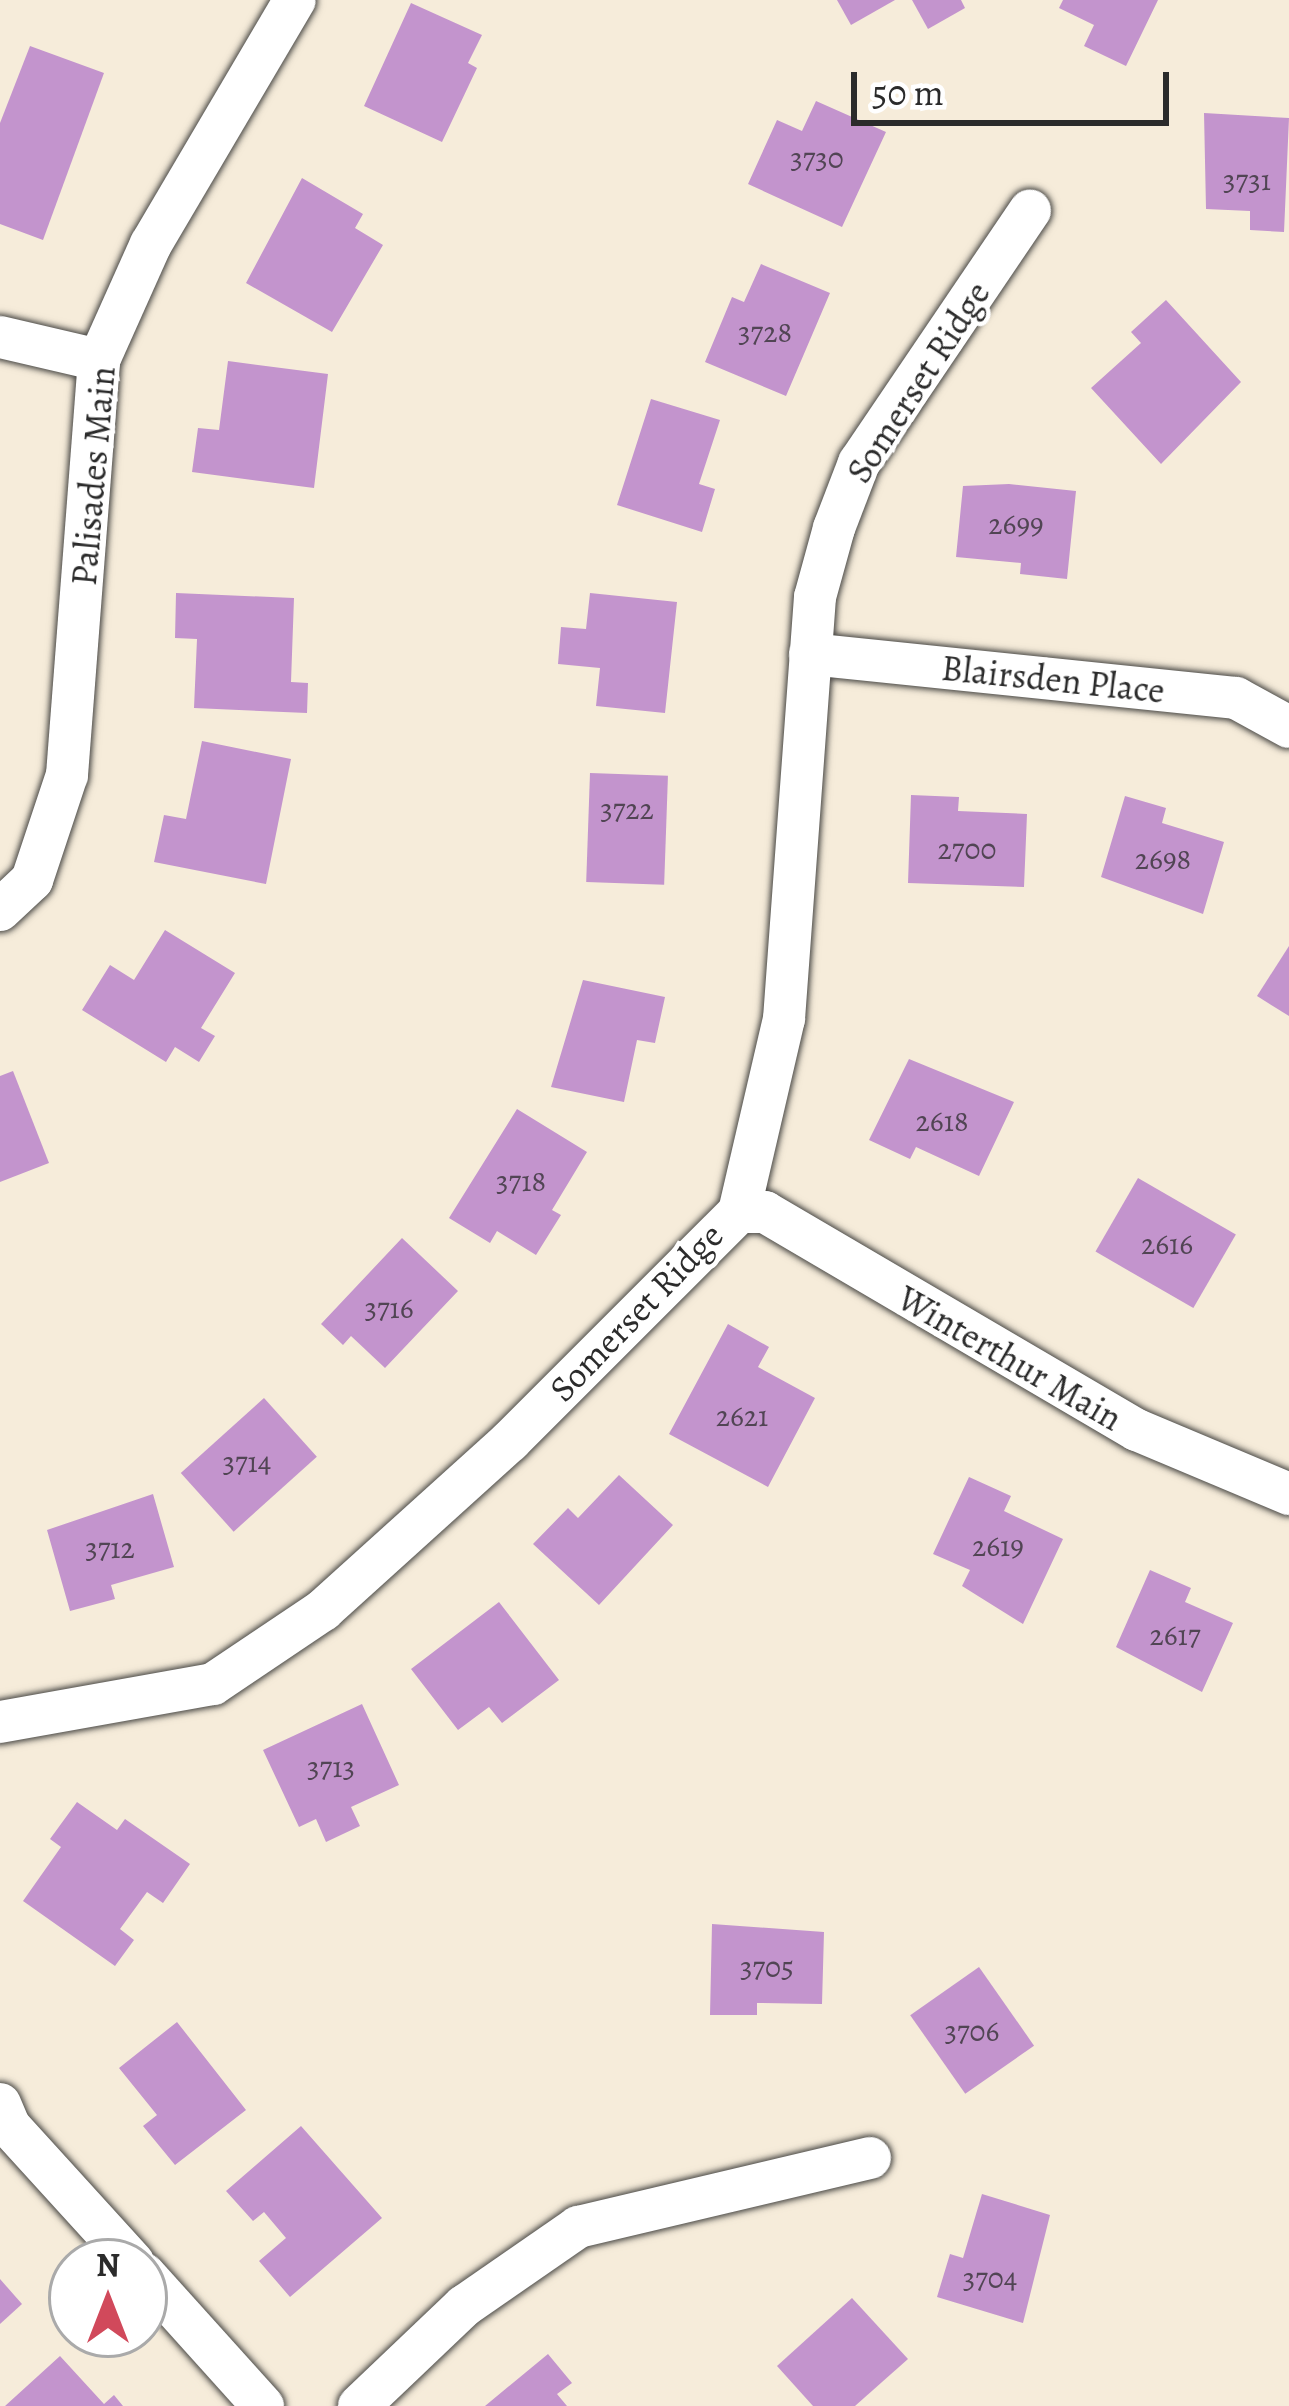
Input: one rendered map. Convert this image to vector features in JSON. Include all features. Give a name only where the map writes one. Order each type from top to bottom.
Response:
[{"type":"street","name":"Palisades Main","points":[[0,910],[32,880],[67,775],[99,360],[151,244],[295,0]]},
{"type":"street","name":"Somerset Ridge","points":[[0,1722],[213,1684],[304,1622],[510,1441],[739,1212],[784,1019],[815,597],[859,463],[1030,210]]},
{"type":"street","points":[[0,337],[99,360]]},
{"type":"street","name":"Blairsden Place","points":[[810,654],[1236,698],[1289,727]]},
{"type":"street","name":"Winterthur Main","points":[[739,1212],[765,1212],[1137,1430],[1289,1494]]},
{"type":"street","points":[[0,2104],[10,2127],[111,2238]]},
{"type":"street","points":[[359,2406],[464,2306],[578,2228],[870,2158]]},
{"type":"street","points":[[168,2301],[263,2406]]},
{"type":"building","points":[[837,0],[895,0],[851,25]]},
{"type":"building","points":[[912,0],[961,0],[965,8],[928,29]]},
{"type":"building","points":[[1063,0],[1158,0],[1126,66],[1084,46],[1094,25],[1059,8]]},
{"type":"building","points":[[411,3],[482,35],[468,63],[477,68],[442,142],[364,106]]},
{"type":"building","points":[[30,46],[104,73],[43,240],[0,224],[0,123]]},
{"type":"building","points":[[816,101],[886,132],[842,227],[748,184],[777,120],[802,131]]},
{"type":"building","points":[[1204,113],[1289,118],[1284,232],[1250,230],[1250,211],[1206,209]]},
{"type":"building","points":[[302,178],[363,214],[355,228],[383,245],[332,332],[246,283]]},
{"type":"building","points":[[761,264],[830,293],[786,396],[705,362],[732,297],[744,302]]},
{"type":"building","points":[[1166,300],[1241,382],[1161,464],[1091,388],[1141,343],[1131,332]]},
{"type":"building","points":[[228,361],[328,374],[314,488],[192,472],[198,428],[219,430]]},
{"type":"building","points":[[651,399],[720,420],[699,484],[715,489],[702,532],[617,505]]},
{"type":"building","points":[[1009,484],[1076,491],[1067,579],[1020,574],[1021,563],[956,557],[963,486]]},
{"type":"building","points":[[176,593],[294,598],[291,682],[308,683],[307,713],[194,708],[197,639],[175,638]]},
{"type":"building","points":[[590,593],[677,602],[665,713],[596,706],[600,668],[558,664],[561,627],[586,629]]},
{"type":"building","points":[[202,741],[291,759],[266,884],[154,862],[164,815],[186,819]]},
{"type":"building","points":[[590,773],[668,776],[664,885],[586,882]]},
{"type":"building","points":[[911,795],[959,797],[958,811],[1027,814],[1024,887],[908,883]]},
{"type":"building","points":[[1125,796],[1166,808],[1162,823],[1224,842],[1203,914],[1101,877]]},
{"type":"building","points":[[165,930],[235,973],[201,1028],[215,1036],[199,1062],[175,1047],[166,1062],[82,1010],[110,965],[134,980]]},
{"type":"building","points":[[1289,946],[1289,1016],[1257,996]]},
{"type":"building","points":[[583,980],[665,997],[655,1043],[637,1040],[624,1102],[551,1087]]},
{"type":"building","points":[[909,1059],[1014,1102],[979,1176],[916,1147],[910,1159],[869,1140]]},
{"type":"building","points":[[13,1071],[49,1163],[0,1182],[0,1076]]},
{"type":"building","points":[[517,1109],[587,1152],[552,1210],[561,1215],[536,1255],[497,1231],[490,1243],[449,1218]]},
{"type":"building","points":[[1138,1178],[1236,1234],[1193,1308],[1096,1252]]},
{"type":"building","points":[[402,1238],[458,1291],[385,1368],[351,1336],[343,1345],[321,1324]]},
{"type":"building","points":[[728,1324],[769,1347],[758,1367],[815,1398],[768,1487],[669,1434]]},
{"type":"building","points":[[264,1398],[317,1457],[234,1532],[181,1473]]},
{"type":"building","points":[[619,1475],[673,1525],[599,1605],[533,1544],[568,1508],[578,1518]]},
{"type":"building","points":[[969,1477],[1011,1496],[1004,1511],[1063,1539],[1023,1624],[962,1586],[970,1570],[933,1554]]},
{"type":"building","points":[[153,1494],[174,1567],[111,1585],[115,1599],[70,1611],[47,1530]]},
{"type":"building","points":[[1150,1570],[1191,1588],[1185,1602],[1233,1623],[1202,1692],[1116,1647]]},
{"type":"building","points":[[499,1602],[559,1680],[502,1723],[489,1707],[458,1730],[411,1669]]},
{"type":"building","points":[[362,1704],[399,1785],[351,1807],[360,1826],[326,1842],[316,1819],[299,1827],[263,1750]]},
{"type":"building","points":[[77,1802],[117,1830],[125,1819],[190,1864],[163,1903],[147,1892],[120,1929],[134,1940],[115,1966],[23,1901],[61,1847],[50,1839]]},
{"type":"building","points":[[712,1924],[824,1932],[822,2004],[757,2003],[757,2015],[710,2015]]},
{"type":"building","points":[[979,1967],[1034,2046],[965,2094],[910,2015]]},
{"type":"building","points":[[177,2022],[246,2110],[175,2165],[143,2126],[157,2115],[119,2068]]},
{"type":"building","points":[[301,2126],[382,2218],[290,2297],[259,2261],[286,2238],[264,2212],[253,2221],[226,2191]]},
{"type":"building","points":[[982,2194],[1050,2215],[1023,2323],[937,2297],[950,2254],[963,2258]]},
{"type":"building","points":[[0,2279],[22,2304],[0,2324]]},
{"type":"building","points":[[852,2298],[908,2359],[855,2406],[813,2406],[777,2366]]},
{"type":"building","points":[[548,2354],[572,2383],[557,2394],[567,2406],[485,2406]]},
{"type":"building","points":[[62,2358],[104,2404],[114,2395],[123,2406],[5,2406]]}]
